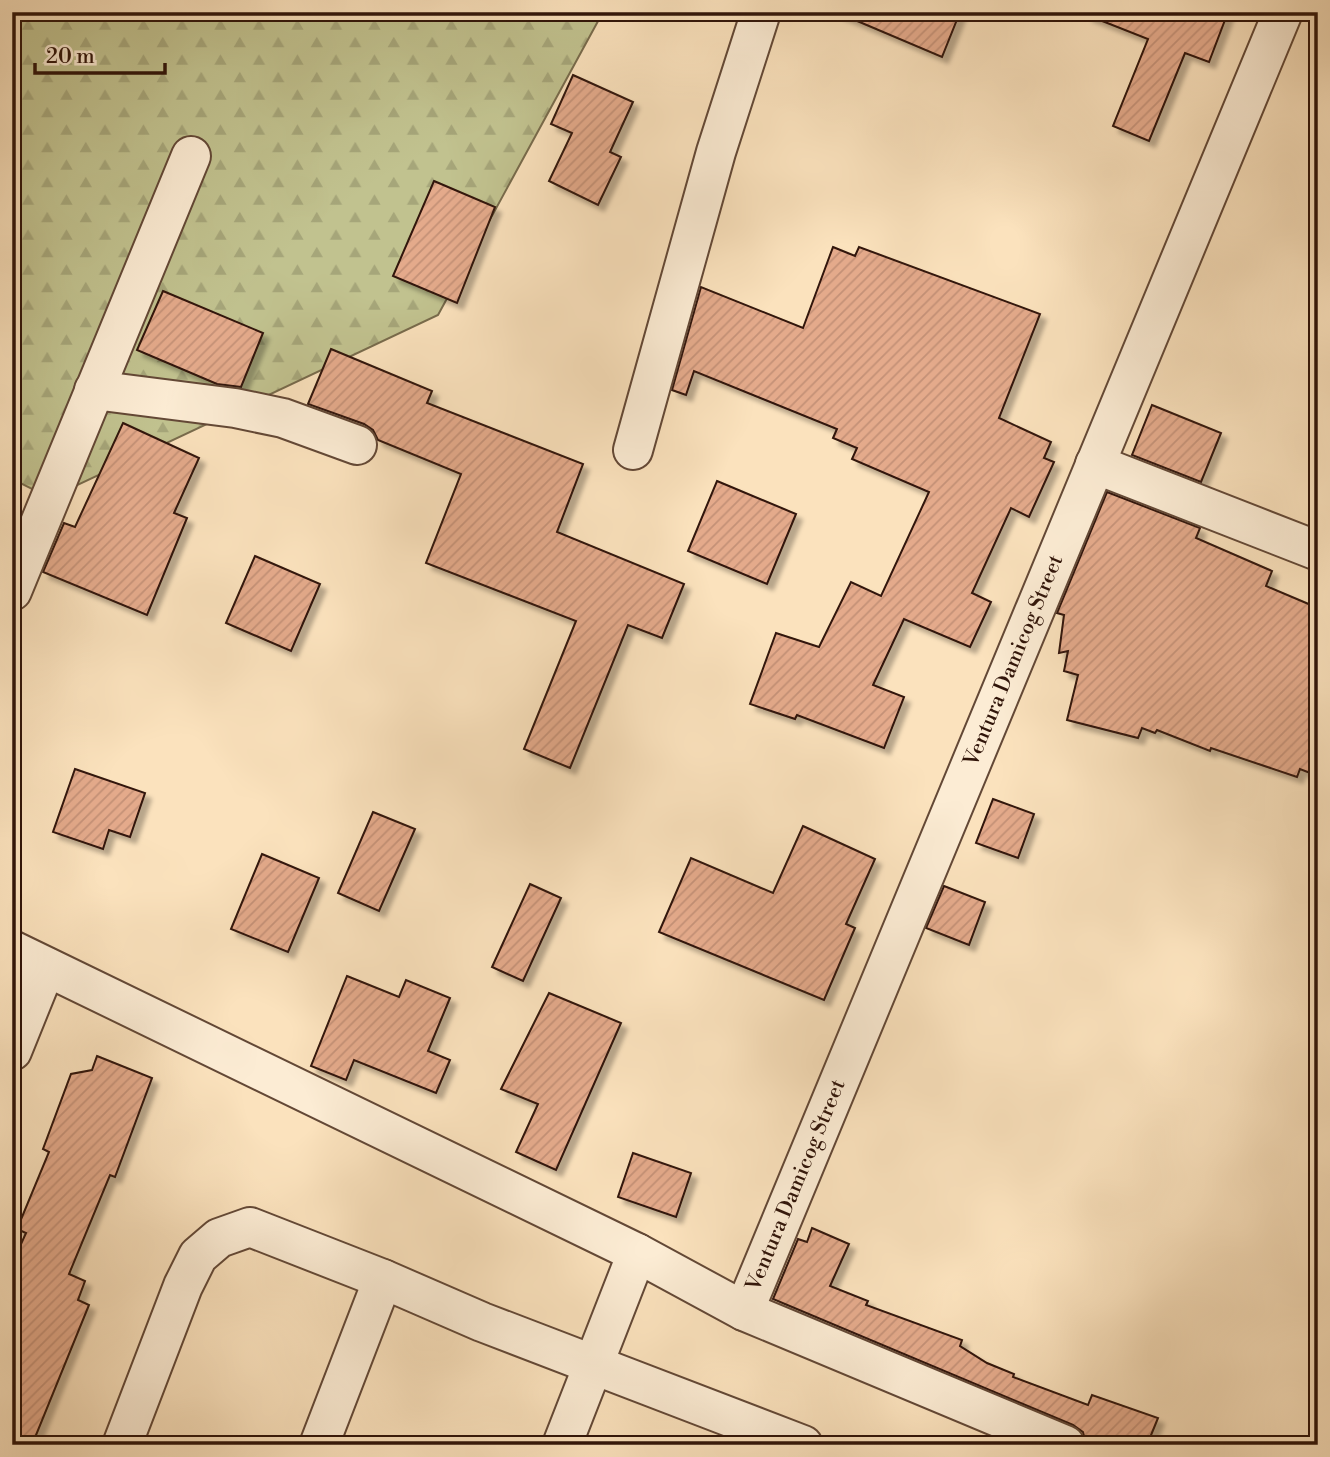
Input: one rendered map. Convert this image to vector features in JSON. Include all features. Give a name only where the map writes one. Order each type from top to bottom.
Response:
[{"type":"street","points":[[633,450],[716,152],[761,12]]},
{"type":"street","name":"Ventura Damicog Street","points":[[744,1311],[1283,12]]},
{"type":"street","points":[[12,591],[191,156]]},
{"type":"street","points":[[94,390],[282,418],[357,445]]},
{"type":"street","points":[[1096,464],[1318,551]]},
{"type":"street","points":[[12,950],[637,1253],[744,1311],[1065,1445]]},
{"type":"street","points":[[12,1051],[46,967]]},
{"type":"street","points":[[122,1445],[183,1286],[198,1256],[219,1238],[250,1227],[383,1279],[482,1322],[792,1442]]},
{"type":"street","points":[[562,1445],[637,1253]]},
{"type":"street","points":[[320,1445],[383,1279]]},
{"type":"green space","points":[[12,12],[603,12],[438,315],[50,498],[12,479]]},
{"type":"building","points":[[836,12],[960,12],[942,57]]},
{"type":"building","points":[[1087,12],[1228,12],[1209,62],[1185,53],[1149,141],[1113,126],[1148,39],[1087,15]]},
{"type":"building","points":[[573,75],[633,102],[610,152],[621,157],[598,205],[549,181],[572,133],[551,124]]},
{"type":"building","points":[[434,181],[495,207],[457,303],[393,276]]},
{"type":"building","points":[[833,247],[855,256],[859,247],[1040,314],[999,418],[1051,442],[1044,458],[1054,462],[1029,517],[1011,508],[972,593],[991,602],[970,647],[904,619],[873,685],[904,697],[884,748],[797,715],[795,719],[750,704],[776,633],[819,647],[851,582],[881,596],[929,492],[852,459],[857,448],[833,438],[837,429],[694,371],[686,395],[672,390],[701,287],[803,328]]},
{"type":"building","points":[[163,291],[263,333],[241,387],[217,384],[137,350]]},
{"type":"building","points":[[331,349],[432,391],[427,403],[583,464],[557,532],[684,584],[662,638],[628,625],[570,768],[524,749],[576,621],[426,563],[461,474],[378,440],[373,430],[364,424],[308,404]]},
{"type":"building","points":[[1152,405],[1221,433],[1201,482],[1132,455]]},
{"type":"building","points":[[123,423],[199,458],[174,513],[187,518],[147,615],[43,572],[64,523],[75,527]]},
{"type":"building","points":[[717,481],[796,514],[767,584],[688,551]]},
{"type":"building","points":[[1107,492],[1200,528],[1196,538],[1272,571],[1266,586],[1318,608],[1318,776],[1300,769],[1297,777],[1211,748],[1210,751],[1157,730],[1155,733],[1142,728],[1138,738],[1067,720],[1078,675],[1064,671],[1068,651],[1059,653],[1064,615],[1057,613]]},
{"type":"building","points":[[255,556],[320,584],[291,651],[226,623]]},
{"type":"building","points":[[75,769],[145,793],[130,837],[109,830],[103,849],[53,832]]},
{"type":"building","points":[[993,799],[1034,814],[1018,858],[976,843]]},
{"type":"building","points":[[373,812],[415,829],[379,911],[338,893]]},
{"type":"building","points":[[803,826],[875,859],[846,924],[855,928],[824,1000],[659,932],[691,858],[773,893]]},
{"type":"building","points":[[262,854],[319,878],[288,952],[231,929]]},
{"type":"building","points":[[530,884],[561,898],[523,981],[492,967]]},
{"type":"building","points":[[944,886],[985,902],[969,945],[926,928]]},
{"type":"building","points":[[347,976],[399,997],[406,980],[450,998],[428,1051],[450,1060],[436,1093],[354,1060],[346,1080],[311,1066]]},
{"type":"building","points":[[549,993],[621,1023],[556,1170],[516,1152],[538,1104],[501,1089]]},
{"type":"building","points":[[97,1056],[152,1078],[115,1177],[110,1175],[69,1274],[85,1281],[78,1300],[89,1305],[32,1445],[12,1445],[12,1264],[26,1233],[17,1229],[49,1152],[43,1149],[71,1074],[92,1070]]},
{"type":"building","points":[[633,1153],[691,1173],[676,1217],[618,1197]]},
{"type":"building","points":[[812,1228],[849,1244],[830,1286],[868,1301],[866,1305],[962,1340],[960,1346],[987,1363],[1014,1374],[1013,1377],[1088,1405],[1092,1395],[1158,1418],[1147,1445],[1086,1445],[1083,1432],[1073,1425],[773,1299],[798,1239],[807,1242]]}]
